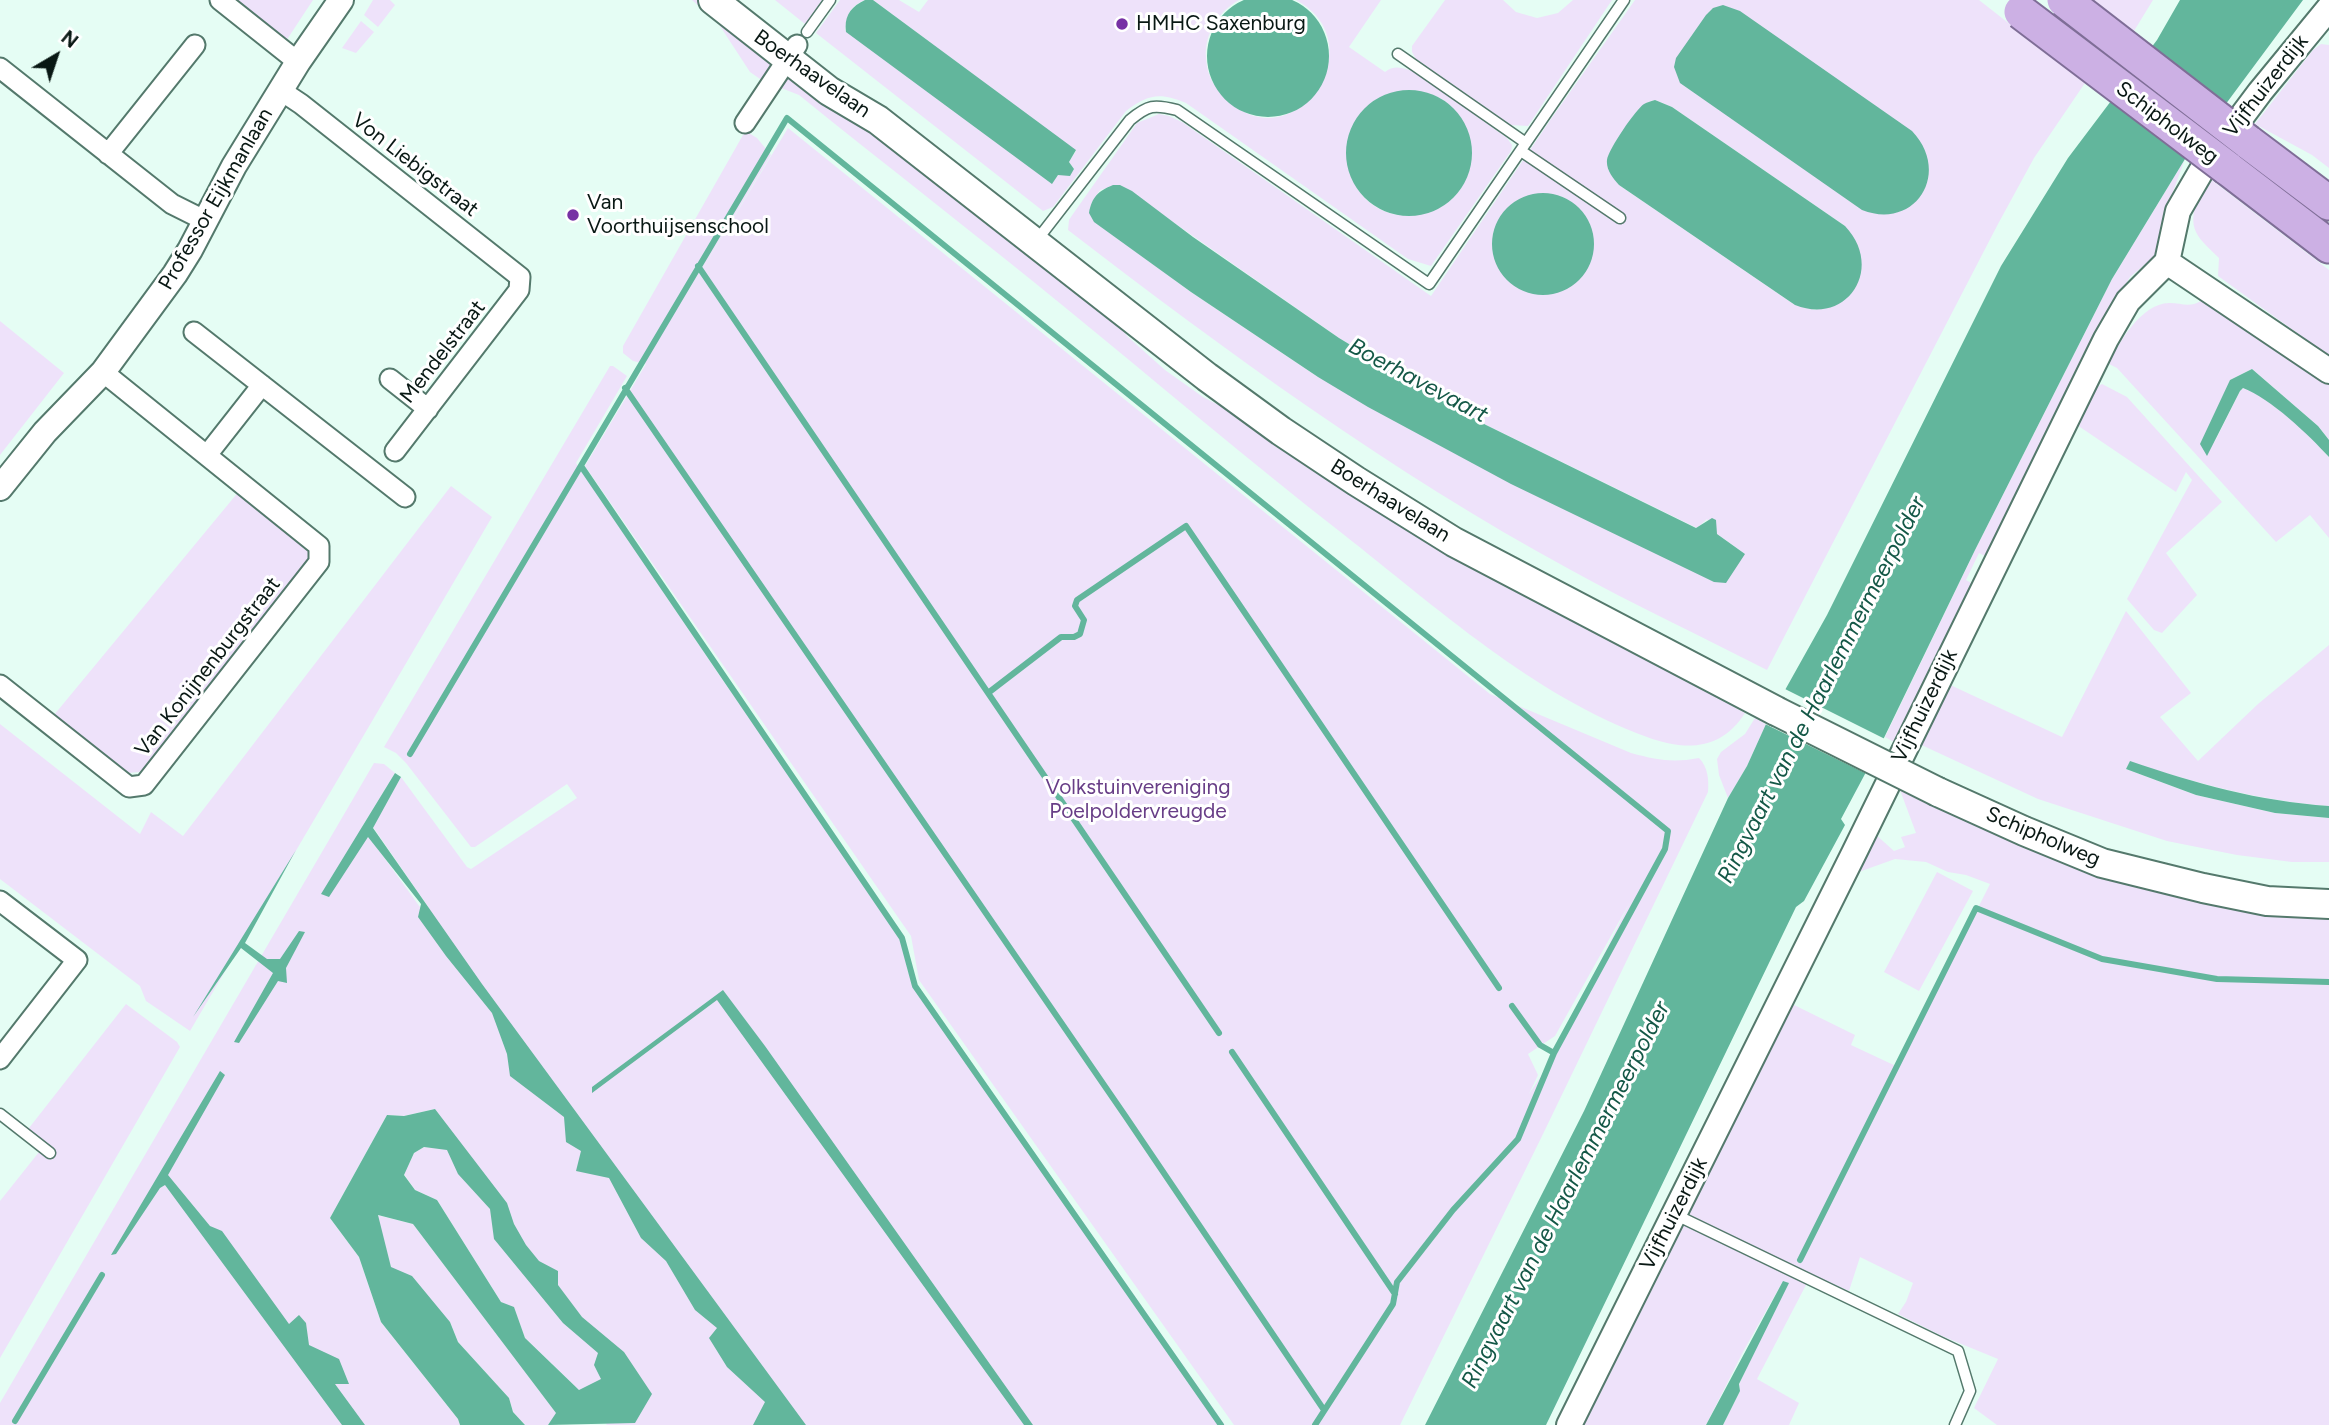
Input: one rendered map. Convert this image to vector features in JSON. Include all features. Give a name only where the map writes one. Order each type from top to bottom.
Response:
[{"type":"highway","name":"Schipholweg","points":[[2064,0],[2329,203]]},
{"type":"highway","name":"Schipholweg","points":[[2013,6],[2329,246]]},
{"type":"main road","name":"Boerhaavelaan","points":[[713,0],[797,45]]},
{"type":"main road","name":"Boerhaavelaan","points":[[741,0],[797,45],[830,91],[878,120],[1042,234],[1207,377],[1281,431],[1454,542],[1776,710]]},
{"type":"main road","name":"Schipholweg","points":[[1776,710],[1938,792],[2102,863],[2267,901],[2329,904]]},
{"type":"street","points":[[220,0],[298,62]]},
{"type":"street","name":"Professor Eijkmanlaan","points":[[0,488],[45,432],[103,373],[175,274],[234,166],[280,90],[341,0]]},
{"type":"street","name":"Vijfhuizerdijk","points":[[1569,1425],[2106,339],[2128,302],[2167,262],[2178,211],[2192,186],[2236,123],[2327,16]]},
{"type":"street","points":[[108,154],[195,45]]},
{"type":"street","points":[[746,123],[797,45]]},
{"type":"street","points":[[0,68],[172,204],[206,221]]},
{"type":"street","name":"Von Liebigstraat","points":[[280,90],[520,277]]},
{"type":"street","points":[[2167,262],[2329,371]]},
{"type":"street","name":"Mendelstraat","points":[[395,451],[519,290],[520,277]]},
{"type":"street","points":[[194,332],[405,497]]},
{"type":"street","name":"Van Konijnenburgstraat","points":[[0,685],[130,788],[144,785],[319,562],[320,546],[103,373]]},
{"type":"street","points":[[390,379],[428,409]]},
{"type":"street","points":[[207,455],[262,385]]},
{"type":"street","points":[[0,901],[77,960],[0,1059]]},
{"type":"lane","points":[[797,45],[830,0]]},
{"type":"lane","points":[[1042,234],[1130,120],[1144,108],[1160,106],[1177,110],[1429,285],[1624,0]]},
{"type":"lane","points":[[1398,54],[1620,218]]},
{"type":"lane","points":[[0,1114],[50,1153]]},
{"type":"lane","points":[[1674,1214],[1958,1351],[1970,1391],[1955,1425]]},
{"type":"green space","points":[[234,0],[313,0],[286,41]]},
{"type":"green space","points":[[373,0],[390,0],[395,5],[378,27],[364,15]]},
{"type":"green space","points":[[692,0],[705,0],[769,51],[771,68],[763,81],[750,72],[718,23]]},
{"type":"green space","points":[[775,0],[822,0],[805,24]]},
{"type":"green space","points":[[840,0],[865,0],[850,12],[845,30],[1052,183],[1058,175],[1074,169],[1069,162],[1076,151],[873,0],[899,0],[919,12],[928,0],[1239,0],[1225,10],[1210,32],[1206,58],[1210,78],[1231,103],[1256,116],[1280,117],[1301,106],[1318,89],[1328,66],[1329,42],[1319,19],[1296,0],[1381,0],[1349,47],[1385,72],[1396,67],[1415,72],[1507,138],[1512,145],[1511,151],[1431,266],[1408,259],[1186,103],[1169,97],[1154,96],[1126,111],[1053,207],[1043,211],[816,33]],"holes":[[[1387,94],[1424,94],[1442,99],[1458,118],[1469,141],[1470,165],[1461,189],[1441,207],[1429,212],[1396,215],[1375,206],[1360,192],[1350,172],[1347,151],[1352,129],[1365,110]]]},
{"type":"green space","points":[[1445,0],[1503,0],[1516,12],[1537,18],[1558,13],[1573,0],[1612,0],[1528,126],[1511,125],[1416,59],[1412,46]]},
{"type":"green space","points":[[1635,0],[1979,0],[2085,83],[2034,158],[1998,224],[1767,670],[1593,582],[1503,532],[1374,452],[1250,366],[1068,230],[1069,220],[1137,123],[1159,114],[1182,122],[1431,296]],"holes":[[[1655,100],[1672,107],[1845,226],[1816,310],[1795,305],[1619,185],[1646,103]],[[1120,185],[1339,338],[1389,368],[1486,425],[1697,528],[1707,519],[1717,534],[1745,554],[1318,377],[1191,292],[1095,222],[1092,202],[1100,190]]]},
{"type":"green space","points":[[2093,0],[2153,0],[2134,31]]},
{"type":"green space","points":[[361,21],[374,32],[356,53],[342,48]]},
{"type":"green space","points":[[2321,44],[2329,45],[2329,168],[2312,155],[2255,124],[2313,50]]},
{"type":"green space","points":[[798,73],[1115,322],[1165,370],[1203,397],[1243,418],[1418,535],[1745,713],[1725,735],[1713,741],[1688,746],[1661,742],[1605,720],[1526,674],[1450,620],[799,95],[776,86],[783,75]]},
{"type":"green space","name":"Volkstuinvereniging Poelpoldervreugde","points":[[788,128],[1490,694],[1631,753],[1665,760],[1699,758],[1704,765],[1708,792],[1400,1425],[1234,1425],[919,980],[911,936],[585,466],[646,364],[633,361],[623,353],[623,346],[747,132],[757,138],[771,155],[684,300]],"holes":[[[1630,902],[1549,1064],[1529,1094],[1538,1075],[1528,1054],[1555,1036]]]},
{"type":"green space","points":[[2185,159],[2164,216],[2163,238],[2155,256],[2130,277],[2114,303],[1987,557],[1979,553],[1966,580],[1973,584],[1894,742],[1885,737],[1975,550],[2112,279]]},
{"type":"green space","points":[[2209,178],[2329,270],[2329,356],[2218,276],[2219,258],[2200,239],[2193,218],[2196,204]]},
{"type":"green space","points":[[2201,301],[2329,383],[2329,440],[2318,426],[2252,369],[2230,380],[2214,443],[2243,388],[2266,400],[2289,418],[2329,457],[2329,538],[2310,515],[2276,542],[2117,368],[2109,364],[2125,335],[2149,310],[2169,303],[2189,305]]},
{"type":"green space","points":[[0,321],[64,373],[0,455]]},
{"type":"green space","points":[[610,366],[627,376],[576,463],[900,935],[908,972],[1225,1425],[607,1425],[579,1390],[525,1338],[514,1308],[501,1302],[437,1200],[415,1190],[404,1174],[414,1153],[424,1147],[446,1149],[435,1109],[404,1116],[387,1115],[330,1218],[359,1257],[381,1322],[460,1425],[0,1425],[0,1403],[374,763],[384,764],[395,773],[362,827],[425,914],[429,908],[373,827],[401,777],[471,869],[577,798],[567,784],[475,847],[471,847],[406,763],[396,753],[384,747]]},
{"type":"green space","points":[[2102,384],[2127,397],[2222,502],[2166,553],[2197,595],[2162,633],[2154,630],[2127,599],[2192,480],[2186,472],[2176,492],[2077,425],[2097,387]]},
{"type":"green space","points":[[451,486],[492,517],[190,1031],[146,1001],[140,986],[0,879],[0,724],[140,834],[151,812],[183,836]]},
{"type":"green space","points":[[240,490],[306,542],[310,554],[309,564],[146,767],[139,772],[128,773],[54,715]]},
{"type":"green space","points":[[2126,611],[2191,693],[2160,717],[2198,761],[2258,704],[2329,645],[2329,806],[2228,790],[2130,762],[2126,769],[2196,795],[2275,813],[2329,818],[2329,862],[2292,862],[2237,855],[2167,841],[2038,799],[1915,742],[1946,683],[2062,737]]},
{"type":"green space","points":[[1755,718],[1766,724],[1747,766],[1728,798],[1719,775],[1717,759],[1721,752],[1745,734]]},
{"type":"green space","points":[[1900,790],[2015,842],[2270,914],[2329,919],[2329,1425],[1997,1425],[1974,1408],[1998,1359],[1898,1314],[1913,1283],[1860,1257],[1849,1291],[1788,1264],[1807,1283],[1757,1379],[1799,1403],[1789,1425],[1723,1425],[1740,1391],[1739,1385],[1783,1281],[1706,1425],[1579,1425],[1786,1001],[1855,1035],[1851,1045],[1898,1067],[1990,884],[1948,872],[1926,862],[1895,859],[1856,873],[1874,833],[1894,851],[1905,847],[1901,837],[1916,833]]},
{"type":"green space","points":[[1937,872],[1973,891],[1919,991],[1884,972]]},
{"type":"green space","points":[[126,1004],[180,1047],[0,1358],[0,1201],[39,1152],[22,1137]]},
{"type":"green space","points":[[377,1215],[413,1224],[557,1414],[548,1425],[525,1425],[513,1412],[509,1398],[458,1342],[450,1322],[391,1267]]},
{"type":"water","points":[[1268,-5],[1291,0],[1311,13],[1324,33],[1329,56],[1324,79],[1311,99],[1291,112],[1268,117],[1245,112],[1225,99],[1212,79],[1207,56],[1212,33],[1225,13],[1245,0]]},
{"type":"water","points":[[865,0],[873,0],[1076,150],[1069,162],[1074,169],[1070,176],[1058,175],[1052,184],[846,32],[849,13]]},
{"type":"water","name":"Ringvaart van de Haarlemmermeerpolder","points":[[2180,0],[2303,0],[2185,159],[2112,279],[1975,550],[1881,744],[1841,819],[1845,825],[1804,901],[1796,907],[1546,1425],[1425,1425],[1584,1111],[1728,798],[1827,615],[2001,266],[2068,158],[2157,40]]},
{"type":"water","points":[[1723,5],[1740,11],[1912,131],[1924,147],[1929,164],[1928,180],[1922,194],[1912,205],[1898,212],[1881,214],[1862,210],[1680,83],[1674,67],[1676,58],[1706,15],[1713,8]]},
{"type":"water","points":[[1409,90],[1433,95],[1453,109],[1467,129],[1472,153],[1467,177],[1453,197],[1433,211],[1409,216],[1385,211],[1365,197],[1351,177],[1346,153],[1351,129],[1365,109],[1385,95]]},
{"type":"water","points":[[1655,100],[1672,107],[1845,226],[1856,242],[1861,259],[1860,275],[1854,289],[1844,300],[1830,307],[1814,309],[1795,305],[1619,185],[1608,167],[1609,155],[1635,113],[1644,104]]},
{"type":"water","points":[[1113,185],[1120,185],[1132,191],[1193,237],[1339,338],[1425,390],[1486,425],[1696,528],[1712,518],[1716,520],[1717,534],[1745,554],[1726,583],[1714,582],[1511,484],[1368,407],[1191,292],[1094,222],[1089,213],[1094,199]]},
{"type":"water","points":[[1543,193],[1563,197],[1579,208],[1590,224],[1594,244],[1590,264],[1579,280],[1563,291],[1543,295],[1523,291],[1507,280],[1496,264],[1492,244],[1496,224],[1507,208],[1523,197]]},
{"type":"water","points":[[2252,369],[2318,426],[2329,440],[2329,457],[2277,408],[2243,388],[2207,456],[2200,444],[2230,380]]},
{"type":"water","points":[[2130,761],[2228,790],[2277,800],[2329,806],[2329,818],[2275,813],[2196,795],[2126,769]]},
{"type":"water","points":[[395,773],[401,777],[373,828],[482,984],[806,1425],[753,1425],[765,1402],[727,1367],[709,1338],[717,1328],[695,1310],[666,1261],[641,1238],[609,1178],[576,1171],[581,1151],[566,1142],[564,1117],[510,1076],[507,1054],[492,1013],[418,917],[421,904],[368,837],[329,897],[321,894]]},
{"type":"water","points":[[296,850],[245,943],[267,959],[280,959],[299,931],[305,932],[286,968],[287,983],[278,981],[239,1043],[234,1042],[273,973],[241,948],[193,1017]]},
{"type":"water","points":[[723,990],[1033,1425],[1024,1425],[717,1000],[592,1093],[592,1087]]},
{"type":"water","points":[[220,1071],[225,1075],[168,1175],[210,1226],[222,1231],[289,1324],[299,1315],[306,1323],[309,1345],[339,1359],[349,1384],[335,1384],[365,1425],[342,1425],[165,1185],[160,1188],[116,1254],[111,1255]]},
{"type":"water","points":[[435,1109],[507,1203],[514,1224],[526,1245],[539,1261],[558,1271],[558,1285],[582,1317],[624,1352],[652,1394],[635,1423],[548,1425],[556,1413],[413,1224],[378,1215],[391,1267],[412,1276],[450,1322],[458,1342],[509,1398],[513,1412],[525,1425],[460,1425],[381,1322],[359,1257],[330,1218],[387,1115],[404,1116]],"holes":[[[424,1147],[447,1150],[458,1174],[490,1209],[494,1239],[563,1323],[598,1353],[594,1365],[601,1379],[579,1390],[525,1338],[514,1307],[501,1302],[437,1200],[415,1190],[404,1175],[414,1153]]]},
{"type":"water","points":[[1783,1281],[1789,1283],[1739,1384],[1740,1391],[1723,1425],[1706,1425]]},
{"type":"pier","points":[[1783,688],[1887,740],[1869,775],[1763,723]]},
{"type":"waterway","points":[[410,754],[787,118],[1668,831],[1665,849],[1554,1053],[1518,1139],[1453,1210],[1397,1282],[1393,1304],[1315,1425]]},
{"type":"waterway","points":[[698,266],[1219,1033]]},
{"type":"waterway","points":[[625,388],[1324,1410]]},
{"type":"waterway","points":[[581,466],[902,938],[915,986],[1221,1425]]},
{"type":"waterway","points":[[988,693],[1061,637],[1080,634],[1084,620],[1075,606],[1077,600],[1186,526],[1499,988]]},
{"type":"waterway","points":[[1800,1260],[1976,908],[2102,959],[2217,979],[2329,982]]},
{"type":"waterway","points":[[1512,1006],[1540,1045],[1554,1053]]},
{"type":"waterway","points":[[1232,1052],[1395,1294]]},
{"type":"waterway","points":[[15,1421],[102,1275]]},
{"type":"place","name":"HMHC Saxenburg","points":[[1122,24]]},
{"type":"place","name":"Van Voorthuijsenschool","points":[[573,215]]},
{"type":"water label","name":"Boerhavevaart","points":[[1418,381]]}]
